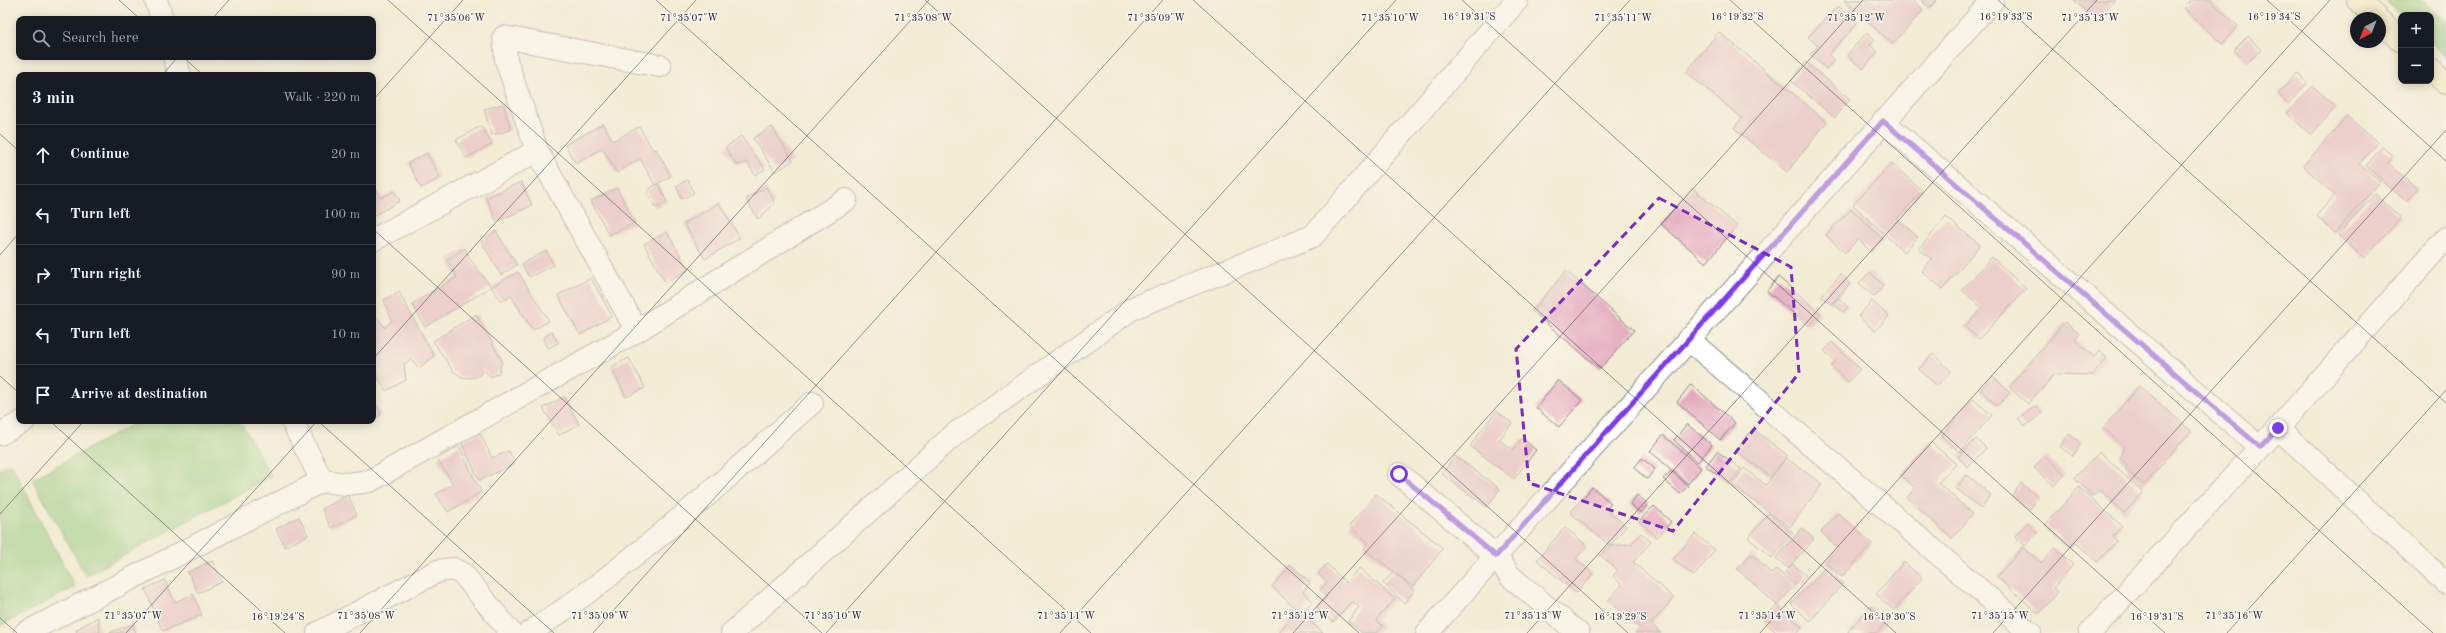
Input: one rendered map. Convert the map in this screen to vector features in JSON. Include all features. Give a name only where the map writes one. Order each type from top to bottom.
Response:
[{"type":"main road","points":[[2358,0],[2371,12]]},
{"type":"main road","points":[[2386,26],[2398,37]]},
{"type":"main road","points":[[2434,72],[2446,83]]},
{"type":"street","points":[[156,0],[161,16]]},
{"type":"street","points":[[732,633],[956,434],[1133,308],[1313,236],[1517,0]]},
{"type":"street","points":[[1427,633],[1688,339],[1993,0]]},
{"type":"street","points":[[637,332],[538,151],[506,60],[504,37],[660,66]]},
{"type":"street","points":[[175,60],[179,72]]},
{"type":"street","points":[[1883,121],[2260,447]]},
{"type":"street","points":[[376,238],[538,151]]},
{"type":"street","points":[[25,633],[322,481],[347,484],[370,481],[637,332],[846,200]]},
{"type":"street","points":[[2090,633],[2278,428],[2446,238]]},
{"type":"street","points":[[1688,339],[2030,633]]},
{"type":"street","points":[[529,633],[570,606],[643,550],[812,404]]},
{"type":"street","points":[[0,434],[18,424]]},
{"type":"street","points":[[294,424],[322,481]]},
{"type":"street","points":[[2278,428],[2446,583]]},
{"type":"street","points":[[1399,474],[1496,556],[1510,576],[1578,633]]},
{"type":"street","points":[[318,633],[438,571],[453,569],[464,575],[511,633]]},
{"type":"highlighted area","points":[[1659,198],[1791,267],[1799,373],[1673,531],[1529,483],[1516,349]]},
{"type":"green space","points":[[2385,0],[2424,0],[2446,21],[2446,57],[2434,46],[2434,12],[2398,12]]},
{"type":"green space","points":[[133,424],[242,424],[271,476],[86,576],[32,479]]},
{"type":"green space","points":[[11,463],[75,587],[0,626],[0,468]]},
{"type":"building","points":[[1844,0],[1912,0],[1923,10],[1893,44]]},
{"type":"building","points":[[1921,0],[1937,0],[1929,8]]},
{"type":"building","points":[[2074,0],[2115,0],[2096,21]]},
{"type":"building","points":[[2192,0],[2210,0],[2238,26],[2222,44],[2184,8]]},
{"type":"building","points":[[1838,6],[1857,24],[1828,55],[1834,60],[1826,69],[1810,54],[1818,46],[1808,37]]},
{"type":"building","points":[[1719,32],[1827,122],[1787,172],[1734,128],[1742,118],[1686,72]]},
{"type":"building","points":[[1867,32],[1875,40],[1870,45],[1878,52],[1863,69],[1847,55]]},
{"type":"building","points":[[2248,36],[2261,50],[2247,63],[2234,50]]},
{"type":"building","points":[[1806,62],[1850,99],[1835,118],[1791,81]]},
{"type":"building","points":[[2297,73],[2307,83],[2288,104],[2278,94]]},
{"type":"building","points":[[2313,86],[2336,107],[2311,135],[2287,113]]},
{"type":"building","points":[[503,104],[511,130],[492,135],[484,109]]},
{"type":"building","points":[[2347,116],[2378,143],[2359,164],[2380,182],[2335,233],[2316,216],[2335,195],[2303,166]]},
{"type":"building","points":[[603,124],[613,141],[639,127],[653,150],[656,149],[671,176],[655,185],[640,158],[617,173],[602,148],[576,164],[565,145]]},
{"type":"building","points":[[481,126],[492,144],[466,158],[456,140]]},
{"type":"building","points":[[772,127],[793,161],[775,172],[753,138]]},
{"type":"building","points":[[741,136],[765,169],[755,175],[747,162],[737,165],[725,148]]},
{"type":"building","points":[[2382,147],[2393,156],[2388,163],[2418,189],[2407,202],[2366,166]]},
{"type":"building","points":[[427,153],[440,178],[421,188],[408,163]]},
{"type":"building","points":[[1892,163],[1922,191],[1897,219],[1918,237],[1904,252],[1853,205]]},
{"type":"building","points":[[688,180],[694,193],[682,199],[676,186]]},
{"type":"building","points":[[521,182],[532,205],[497,222],[486,198]]},
{"type":"building","points":[[655,185],[659,185],[667,202],[655,208],[647,191]]},
{"type":"building","points":[[766,187],[775,203],[758,219],[746,199]]},
{"type":"building","points":[[617,188],[635,223],[609,235],[591,201]]},
{"type":"building","points":[[1692,188],[1737,226],[1706,263],[1661,224]]},
{"type":"building","points":[[376,189],[381,198],[394,191],[400,201],[376,214]]},
{"type":"building","points":[[2375,194],[2401,218],[2364,258],[2338,235]]},
{"type":"building","points":[[719,203],[740,238],[705,259],[684,224]]},
{"type":"building","points":[[1851,209],[1883,239],[1871,252],[1858,239],[1845,253],[1826,235]]},
{"type":"building","points":[[1946,217],[1980,245],[1943,289],[1922,271],[1932,259],[1919,249]]},
{"type":"building","points":[[496,231],[517,265],[501,275],[481,241]]},
{"type":"building","points":[[667,232],[688,270],[665,282],[644,244]]},
{"type":"building","points":[[465,248],[470,259],[491,287],[425,327],[412,304],[457,277],[447,260]]},
{"type":"building","points":[[546,251],[554,265],[529,277],[522,264]]},
{"type":"building","points":[[1992,257],[2026,289],[1979,339],[1965,327],[1982,308],[1962,290]]},
{"type":"building","points":[[1566,271],[1634,330],[1600,369],[1532,311]]},
{"type":"building","points":[[518,272],[549,321],[533,330],[511,296],[502,301],[491,287]]},
{"type":"building","points":[[1870,272],[1884,286],[1874,296],[1859,283]]},
{"type":"building","points":[[1841,274],[1850,284],[1831,304],[1821,296]]},
{"type":"building","points":[[1778,277],[1821,313],[1809,326],[1767,291]]},
{"type":"building","points":[[591,278],[612,316],[580,335],[558,295]]},
{"type":"building","points":[[399,292],[434,356],[419,368],[411,359],[404,364],[406,380],[386,391],[376,374],[376,316],[385,328],[392,321],[384,300]]},
{"type":"building","points":[[1839,298],[1848,307],[1843,312],[1833,303]]},
{"type":"building","points":[[1872,301],[1889,316],[1875,331],[1858,316]]},
{"type":"building","points":[[476,314],[502,361],[499,373],[491,377],[483,369],[479,376],[470,378],[462,377],[453,371],[433,341]]},
{"type":"building","points":[[2065,322],[2079,334],[2075,340],[2094,357],[2099,351],[2107,358],[2093,375],[2055,374],[2028,404],[2009,387]]},
{"type":"building","points":[[552,331],[558,343],[548,348],[544,338]]},
{"type":"building","points":[[1832,342],[1860,369],[1848,382],[1831,366],[1836,362],[1824,351]]},
{"type":"building","points":[[1933,354],[1951,371],[1937,386],[1919,369]]},
{"type":"building","points":[[629,358],[645,388],[626,397],[611,367]]},
{"type":"building","points":[[1993,376],[2010,393],[1997,406],[1980,390]]},
{"type":"building","points":[[1558,380],[1582,400],[1559,427],[1536,408]]},
{"type":"building","points":[[1691,384],[1735,423],[1720,440],[1677,402]]},
{"type":"building","points":[[2139,386],[2191,431],[2144,485],[2126,470],[2127,465],[2120,458],[2124,446],[2103,428]]},
{"type":"building","points":[[564,397],[579,424],[559,435],[543,408]]},
{"type":"building","points":[[1973,399],[1992,415],[1960,452],[1941,436]]},
{"type":"building","points":[[376,404],[381,415],[376,418]]},
{"type":"building","points":[[2036,406],[2042,414],[2025,426],[2018,418]]},
{"type":"building","points":[[1496,411],[1512,423],[1499,440],[1513,450],[1522,438],[1536,450],[1514,479],[1470,446]]},
{"type":"building","points":[[1687,424],[1712,445],[1698,462],[1674,440]]},
{"type":"building","points":[[1753,429],[1787,455],[1771,477],[1736,451]]},
{"type":"building","points":[[480,433],[492,458],[509,451],[515,464],[479,480],[461,441]]},
{"type":"building","points":[[2069,434],[2081,443],[2073,456],[2060,447]]},
{"type":"building","points":[[1663,435],[1701,468],[1688,484],[1650,451]]},
{"type":"building","points":[[1976,439],[1986,448],[1968,467],[1958,457]]},
{"type":"building","points":[[1931,442],[1956,464],[1938,483],[1973,514],[1952,538],[1907,498],[1915,488],[1901,475]]},
{"type":"building","points":[[459,446],[481,492],[448,512],[436,494],[453,484],[437,459]]},
{"type":"building","points":[[1717,451],[1741,469],[1729,484],[1706,466]]},
{"type":"building","points":[[2100,452],[2143,493],[2124,513],[2100,490],[2093,496],[2074,478]]},
{"type":"building","points":[[1455,456],[1500,489],[1487,507],[1442,474]]},
{"type":"building","points":[[2045,456],[2065,474],[2054,486],[2034,468]]},
{"type":"building","points":[[1642,458],[1655,469],[1647,479],[1634,468]]},
{"type":"building","points":[[1786,458],[1822,484],[1790,527],[1732,485],[1744,468],[1766,485]]},
{"type":"building","points":[[1671,471],[1688,486],[1680,494],[1663,479]]},
{"type":"building","points":[[1967,475],[1991,495],[1981,509],[1956,488]]},
{"type":"building","points":[[2021,483],[2039,497],[2030,509],[2012,495]]},
{"type":"building","points":[[1592,487],[1611,503],[1606,509],[1626,526],[1610,546],[1570,513]]},
{"type":"building","points":[[2079,487],[2122,526],[2112,537],[2117,541],[2097,562],[2075,542],[2070,547],[2045,525]]},
{"type":"building","points":[[1376,494],[1443,548],[1413,587],[1396,574],[1414,591],[1404,603],[1383,583],[1394,572],[1364,549],[1368,542],[1349,526]]},
{"type":"building","points":[[348,495],[357,515],[331,528],[322,509]]},
{"type":"building","points":[[1637,495],[1648,504],[1641,513],[1630,504]]},
{"type":"building","points":[[1654,506],[1671,522],[1657,538],[1639,521]]},
{"type":"building","points":[[1769,513],[1793,533],[1772,558],[1748,538]]},
{"type":"building","points":[[1838,513],[1872,544],[1842,577],[1825,562],[1838,548],[1821,532]]},
{"type":"building","points":[[299,517],[308,535],[285,547],[276,529]]},
{"type":"building","points":[[2027,523],[2037,533],[2025,546],[2015,536]]},
{"type":"building","points":[[1565,527],[1587,546],[1576,559],[1593,574],[1576,593],[1537,560]]},
{"type":"building","points":[[1802,528],[1814,539],[1788,568],[1776,558]]},
{"type":"building","points":[[1641,533],[1651,542],[1633,562],[1674,598],[1651,624],[1661,633],[1635,633],[1640,628],[1608,601],[1622,585],[1613,576],[1618,570],[1600,555],[1610,546],[1631,544]]},
{"type":"building","points":[[1695,534],[1715,550],[1694,576],[1673,559]]},
{"type":"building","points":[[2023,547],[2041,563],[2055,548],[2073,565],[2053,588],[2058,592],[2039,614],[1997,577]]},
{"type":"building","points":[[1751,554],[1772,574],[1776,569],[1795,585],[1777,605],[1737,569]]},
{"type":"building","points":[[212,561],[222,582],[198,593],[188,572]]},
{"type":"building","points":[[1904,562],[1922,578],[1894,610],[1876,594]]},
{"type":"building","points":[[1327,564],[1346,583],[1359,568],[1395,599],[1376,620],[1383,626],[1377,633],[1362,633],[1348,621],[1359,607],[1352,601],[1333,622],[1317,608],[1327,597],[1320,590],[1327,582],[1318,574]]},
{"type":"building","points":[[1793,564],[1806,576],[1798,585],[1785,572]]},
{"type":"building","points":[[1291,565],[1310,582],[1303,592],[1313,601],[1302,613],[1298,611],[1323,633],[1278,633],[1297,610],[1272,587]]},
{"type":"building","points":[[1825,568],[1843,584],[1810,621],[1791,604]]},
{"type":"building","points":[[165,580],[175,602],[193,594],[202,615],[163,631],[145,589]]},
{"type":"building","points":[[1777,605],[1802,627],[1797,633],[1777,633],[1763,620]]},
{"type":"building","points":[[1870,606],[1887,621],[1877,633],[1847,633]]},
{"type":"building","points":[[98,617],[100,633],[77,633],[76,630]]},
{"type":"building","points":[[133,624],[136,633],[109,633]]},
{"type":"route","points":[[1399,474],[1496,556],[1883,121],[2260,447],[2278,428]]}]
